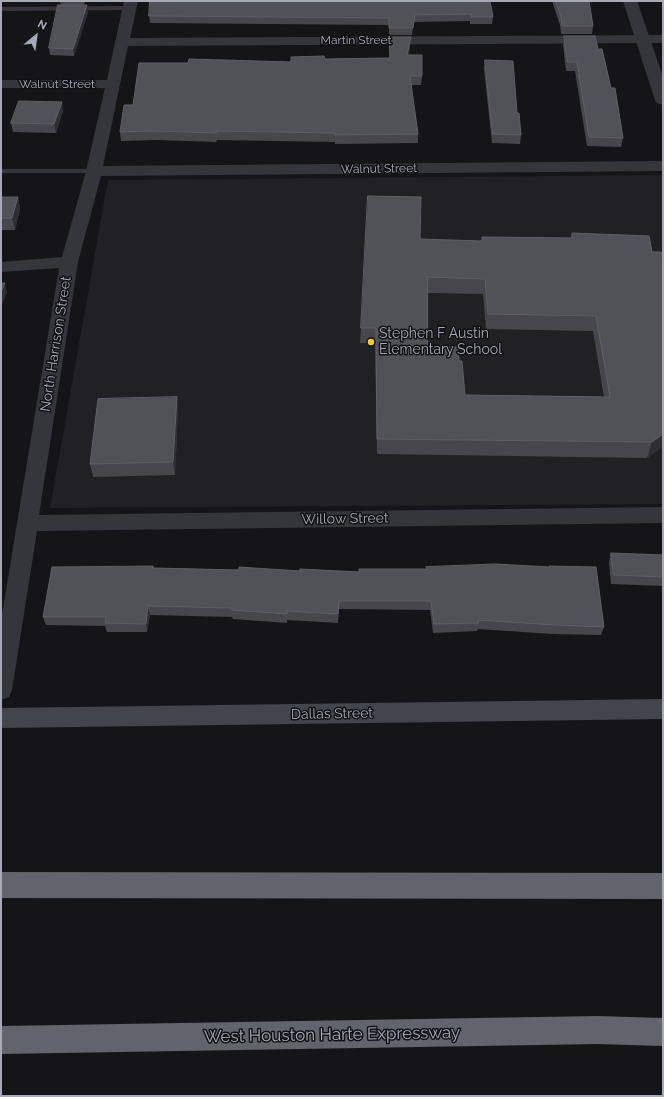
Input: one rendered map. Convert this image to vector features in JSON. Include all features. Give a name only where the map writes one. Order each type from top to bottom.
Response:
[{"type":"highway","points":[[1,885],[663,886]]},
{"type":"highway","name":"West Houston Harte Expressway","points":[[1,1040],[598,1030],[663,1032]]},
{"type":"main road","name":"Dallas Street","points":[[1,718],[663,709]]},
{"type":"street","points":[[630,1],[663,100]]},
{"type":"street","name":"North Harrison Street","points":[[1,690],[26,524],[70,262],[94,171],[130,5]]},
{"type":"street","name":"Martin Street","points":[[122,42],[663,39]]},
{"type":"street","name":"Walnut Street","points":[[1,84],[113,84]]},
{"type":"street","name":"Walnut Street","points":[[94,171],[663,166]]},
{"type":"street","points":[[1,267],[70,262]]},
{"type":"street","name":"Willow Street","points":[[26,524],[663,515]]},
{"type":"lane","points":[[1,9],[130,5]]},
{"type":"lane","points":[[1,171],[94,171]]},
{"type":"shaded area","name":"Stephen F Austin Elementary School","points":[[663,175],[663,504],[50,508],[108,180]]},
{"type":"building","points":[[150,1],[490,1],[493,17],[471,17],[471,14],[415,15],[413,28],[389,28],[389,18],[149,16]]},
{"type":"building","points":[[556,1],[589,1],[593,26],[562,26]]},
{"type":"building","points":[[58,5],[87,5],[73,49],[49,48]]},
{"type":"building","points":[[564,36],[595,36],[598,49],[602,49],[611,88],[615,88],[623,138],[589,137],[577,62],[568,62]]},
{"type":"building","points":[[389,37],[411,37],[407,55],[422,55],[422,76],[410,76],[418,134],[335,135],[335,133],[216,131],[216,133],[156,131],[120,132],[124,105],[133,105],[139,63],[188,63],[189,59],[291,62],[291,57],[324,56],[325,59],[390,58]]},
{"type":"building","points":[[485,60],[513,61],[517,113],[519,113],[521,135],[493,134]]},
{"type":"building","points":[[19,101],[62,102],[54,124],[11,123]]},
{"type":"building","points":[[368,196],[421,197],[420,239],[482,241],[482,237],[572,238],[572,233],[649,236],[652,252],[661,252],[663,259],[663,434],[652,442],[377,439],[376,328],[361,328]],"holes":[[[428,277],[485,279],[488,314],[596,316],[610,397],[465,395],[462,361],[459,361],[458,347],[428,347]]]},
{"type":"building","points":[[1,197],[18,197],[12,218],[1,218]]},
{"type":"building","points":[[1,283],[5,283],[1,292]]},
{"type":"building","points":[[177,397],[173,462],[90,464],[98,399]]},
{"type":"building","points":[[611,553],[663,555],[663,577],[614,575]]},
{"type":"building","points":[[496,564],[550,567],[549,566],[596,567],[604,627],[478,620],[479,623],[434,624],[431,601],[339,601],[338,614],[287,611],[287,614],[232,610],[232,608],[148,606],[146,624],[105,623],[106,617],[43,617],[52,567],[153,566],[153,568],[238,570],[239,567],[300,571],[300,569],[359,572],[359,569],[427,569],[426,567]]},
{"type":"place","name":"Stephen F Austin Elementary School","points":[[371,342]]}]
